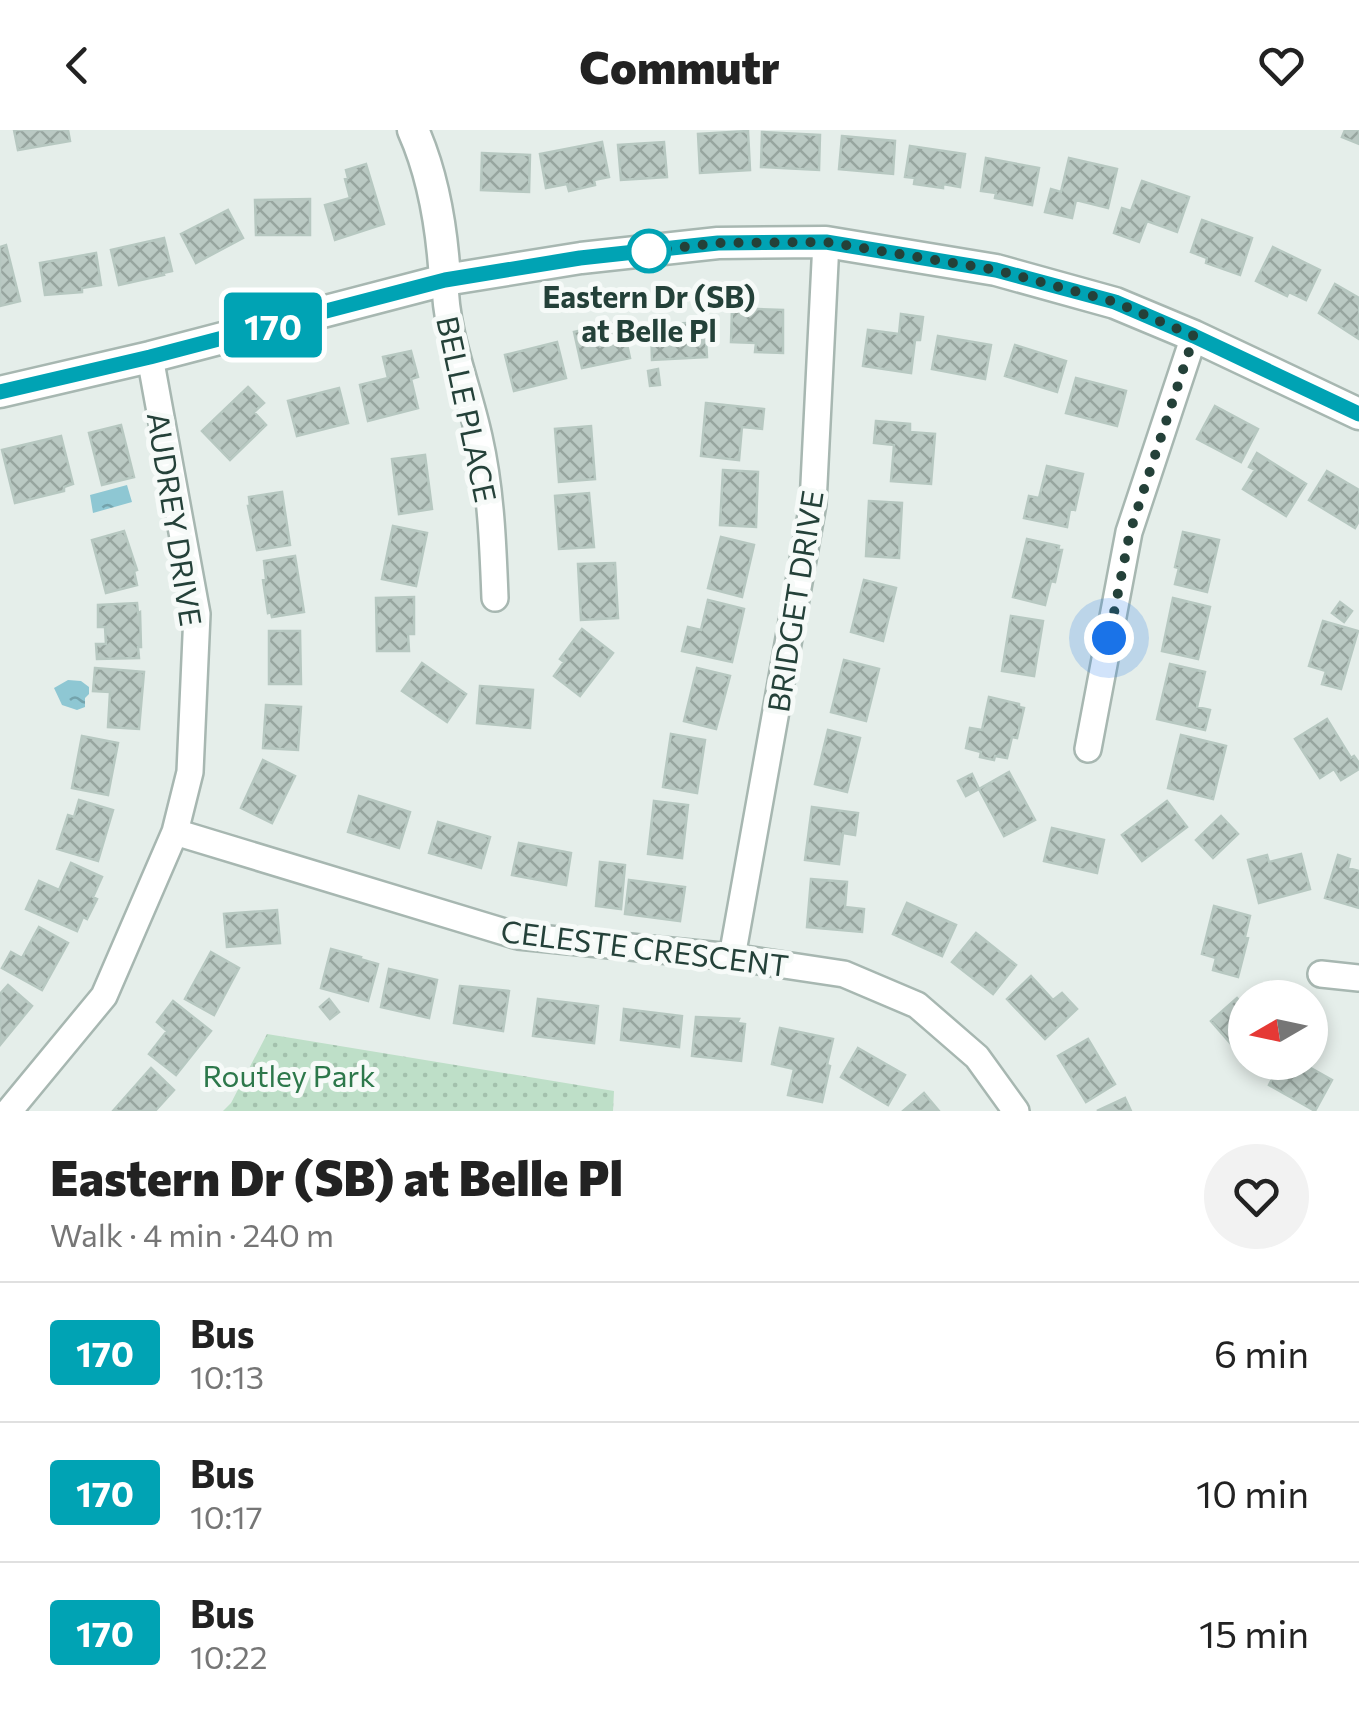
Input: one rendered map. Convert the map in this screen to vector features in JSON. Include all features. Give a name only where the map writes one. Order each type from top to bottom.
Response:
[{"type":"street","points":[[413,130],[430,176],[445,280]]},
{"type":"street","points":[[0,392],[445,280],[580,258],[718,243],[826,242],[996,270],[1115,302],[1359,414]]},
{"type":"street","name":"BRIDGET DRIVE","points":[[732,957],[813,504],[826,242]]},
{"type":"street","name":"BELLE PLACE","points":[[445,280],[445,305],[480,442],[492,526],[496,598]]},
{"type":"street","points":[[1088,749],[1130,532],[1194,336]]},
{"type":"street","name":"AUDREY DRIVE","points":[[9,1111],[104,996],[175,832],[190,772],[197,614],[150,357]]},
{"type":"street","name":"CELESTE CRESCENT","points":[[175,832],[518,936],[732,957],[844,974],[917,1006],[977,1057],[1016,1111]]},
{"type":"street","points":[[1322,974],[1359,978]]},
{"type":"green space","name":"Routley Park","points":[[267,1034],[614,1091],[613,1111],[223,1111]]},
{"type":"water","points":[[127,485],[132,502],[93,513],[90,495]]},
{"type":"water","points":[[68,680],[81,681],[89,687],[85,707],[77,710],[62,705],[54,688]]},
{"type":"building","points":[[14,130],[68,130],[70,141],[18,150]]},
{"type":"building","points":[[1345,130],[1359,130],[1359,144],[1342,137]]},
{"type":"building","points":[[748,131],[750,170],[700,173],[698,134]]},
{"type":"building","points":[[762,132],[820,135],[819,170],[761,167]]},
{"type":"building","points":[[842,136],[895,141],[893,174],[839,169]]},
{"type":"building","points":[[602,142],[609,177],[569,191],[567,184],[546,188],[540,154]]},
{"type":"building","points":[[664,142],[667,177],[621,180],[618,145]]},
{"type":"building","points":[[910,146],[965,154],[960,187],[914,184],[915,178],[905,177]]},
{"type":"building","points":[[482,153],[530,155],[529,192],[481,190]]},
{"type":"building","points":[[986,158],[1039,168],[1032,205],[995,198],[996,193],[981,191]]},
{"type":"building","points":[[1069,158],[1117,169],[1108,208],[1076,200],[1072,218],[1045,212],[1051,189],[1061,192]]},
{"type":"building","points":[[366,164],[384,224],[335,240],[325,205],[350,198],[346,170]]},
{"type":"building","points":[[1142,181],[1189,197],[1177,232],[1147,221],[1139,242],[1114,233],[1122,208],[1131,211]]},
{"type":"building","points":[[310,199],[310,235],[256,235],[255,200]]},
{"type":"building","points":[[228,210],[243,238],[196,263],[181,234]]},
{"type":"building","points":[[1202,220],[1252,238],[1240,275],[1206,263],[1207,258],[1191,252]]},
{"type":"building","points":[[164,238],[172,271],[119,285],[111,250]]},
{"type":"building","points":[[6,245],[20,301],[0,306],[0,247]]},
{"type":"building","points":[[1273,247],[1320,270],[1306,300],[1289,292],[1287,296],[1256,281]]},
{"type":"building","points":[[96,253],[101,285],[82,288],[82,292],[45,295],[40,263]]},
{"type":"building","points":[[1335,284],[1359,298],[1359,339],[1319,313]]},
{"type":"building","points":[[732,308],[783,310],[783,353],[755,352],[756,343],[731,342]]},
{"type":"building","points":[[901,314],[923,317],[920,340],[915,340],[911,373],[863,366],[868,330],[899,334]]},
{"type":"building","points":[[622,321],[630,358],[582,368],[574,332]]},
{"type":"building","points":[[705,322],[707,357],[652,360],[651,325]]},
{"type":"building","points":[[938,336],[991,345],[985,379],[932,369]]},
{"type":"building","points":[[557,342],[566,378],[514,391],[505,355]]},
{"type":"building","points":[[1015,345],[1066,361],[1057,392],[1005,376]]},
{"type":"building","points":[[411,351],[418,377],[411,379],[418,408],[368,421],[360,385],[388,378],[383,357]]},
{"type":"building","points":[[658,369],[660,385],[650,386],[648,371]]},
{"type":"building","points":[[1076,378],[1126,391],[1117,426],[1066,413]]},
{"type":"building","points":[[248,387],[264,403],[254,412],[266,425],[230,460],[202,431]]},
{"type":"building","points":[[339,388],[348,423],[297,436],[288,401]]},
{"type":"building","points":[[706,403],[764,409],[762,429],[742,427],[739,460],[701,456]]},
{"type":"building","points":[[1215,406],[1258,429],[1241,462],[1197,439]]},
{"type":"building","points":[[876,421],[910,424],[910,432],[935,434],[931,484],[891,481],[894,445],[874,443]]},
{"type":"building","points":[[121,425],[134,477],[102,485],[89,433]]},
{"type":"building","points":[[591,426],[595,479],[559,482],[555,429]]},
{"type":"building","points":[[61,436],[73,484],[64,487],[64,491],[15,503],[2,450]]},
{"type":"building","points":[[1257,453],[1306,484],[1286,516],[1243,489],[1255,470],[1249,467]]},
{"type":"building","points":[[425,455],[432,509],[399,514],[392,459]]},
{"type":"building","points":[[1047,466],[1083,474],[1067,527],[1024,518],[1029,496],[1039,498]]},
{"type":"building","points":[[723,470],[758,472],[756,527],[720,525]]},
{"type":"building","points":[[1327,471],[1359,490],[1359,521],[1355,528],[1309,500]]},
{"type":"building","points":[[282,492],[290,545],[257,550],[249,497]]},
{"type":"building","points":[[589,493],[594,547],[559,549],[555,496]]},
{"type":"building","points":[[869,501],[902,503],[899,558],[866,556]]},
{"type":"building","points":[[393,526],[427,533],[416,586],[382,579]]},
{"type":"building","points":[[124,531],[137,570],[137,585],[106,593],[92,540]]},
{"type":"building","points":[[1183,532],[1219,540],[1207,592],[1175,584]]},
{"type":"building","points":[[721,537],[754,545],[742,597],[708,588]]},
{"type":"building","points":[[1027,539],[1062,550],[1045,605],[1013,597]]},
{"type":"building","points":[[295,556],[304,612],[272,617],[263,580],[264,561]]},
{"type":"building","points":[[615,563],[618,618],[581,620],[578,564]]},
{"type":"building","points":[[864,580],[896,588],[883,641],[851,632]]},
{"type":"building","points":[[414,597],[414,634],[408,634],[409,651],[377,651],[376,598]]},
{"type":"building","points":[[1173,598],[1210,607],[1198,659],[1162,651]]},
{"type":"building","points":[[708,600],[744,609],[732,662],[682,651],[688,627],[701,630]]},
{"type":"building","points":[[1340,602],[1352,611],[1344,622],[1332,613]]},
{"type":"building","points":[[137,603],[139,658],[97,659],[96,644],[106,644],[105,627],[98,627],[98,605]]},
{"type":"building","points":[[1011,616],[1043,621],[1034,676],[1002,671]]},
{"type":"building","points":[[1323,621],[1358,631],[1341,689],[1322,684],[1326,671],[1309,666]]},
{"type":"building","points":[[582,629],[613,653],[580,696],[554,676],[564,662],[560,659]]},
{"type":"building","points":[[269,631],[300,631],[301,684],[269,684]]},
{"type":"building","points":[[844,660],[879,669],[866,721],[831,712]]},
{"type":"building","points":[[422,663],[466,694],[447,722],[402,691]]},
{"type":"building","points":[[1170,664],[1205,672],[1197,707],[1210,710],[1205,730],[1157,719]]},
{"type":"building","points":[[95,668],[144,672],[139,729],[108,727],[110,692],[93,691]]},
{"type":"building","points":[[697,668],[730,676],[716,729],[684,721]]},
{"type":"building","points":[[480,686],[533,690],[530,728],[477,723]]},
{"type":"building","points":[[989,697],[1024,708],[1017,738],[1012,737],[1007,758],[980,757],[981,752],[966,748],[970,728],[982,730]]},
{"type":"building","points":[[266,705],[301,707],[298,750],[263,748]]},
{"type":"building","points":[[1327,719],[1351,758],[1354,756],[1359,763],[1359,769],[1341,780],[1334,769],[1320,778],[1295,739]]},
{"type":"building","points":[[828,730],[860,738],[847,792],[815,784]]},
{"type":"building","points":[[671,734],[705,740],[697,793],[663,787]]},
{"type":"building","points":[[1181,735],[1226,746],[1213,799],[1168,788]]},
{"type":"building","points":[[82,736],[118,743],[108,795],[72,788]]},
{"type":"building","points":[[263,760],[295,776],[272,823],[241,808]]},
{"type":"building","points":[[1009,772],[1035,820],[1004,836],[979,789]]},
{"type":"building","points":[[972,774],[979,789],[966,796],[958,781]]},
{"type":"building","points":[[359,796],[410,812],[399,848],[348,832]]},
{"type":"building","points":[[79,800],[113,810],[98,861],[57,849],[68,815],[74,817]]},
{"type":"building","points":[[654,801],[688,805],[682,858],[648,854]]},
{"type":"building","points":[[1167,801],[1187,827],[1142,861],[1122,835]]},
{"type":"building","points":[[812,807],[858,813],[855,835],[843,833],[839,864],[805,860]]},
{"type":"building","points":[[1221,816],[1238,834],[1213,858],[1196,840]]},
{"type":"building","points":[[438,822],[490,837],[481,868],[429,853]]},
{"type":"building","points":[[1052,828],[1104,840],[1097,873],[1044,861]]},
{"type":"building","points":[[519,843],[571,853],[566,885],[512,875]]},
{"type":"building","points":[[1301,854],[1310,889],[1259,903],[1248,860],[1267,855],[1269,862]]},
{"type":"building","points":[[1338,855],[1350,859],[1348,868],[1359,871],[1359,908],[1325,898]]},
{"type":"building","points":[[600,862],[625,865],[621,909],[596,906]]},
{"type":"building","points":[[71,863],[102,877],[93,897],[97,899],[77,931],[26,909],[39,881],[59,890]]},
{"type":"building","points":[[811,879],[847,882],[845,907],[864,909],[862,932],[807,927]]},
{"type":"building","points":[[629,880],[685,887],[680,921],[625,914]]},
{"type":"building","points":[[907,903],[956,925],[942,956],[893,934]]},
{"type":"building","points":[[1214,906],[1250,916],[1238,977],[1213,970],[1216,958],[1202,954]]},
{"type":"building","points":[[277,910],[280,943],[227,947],[224,914]]},
{"type":"building","points":[[39,927],[68,943],[42,990],[2,968],[11,952],[22,958]]},
{"type":"building","points":[[976,933],[1016,965],[993,994],[952,962]]},
{"type":"building","points":[[331,949],[378,964],[368,1001],[321,988]]},
{"type":"building","points":[[211,952],[239,968],[214,1015],[185,999]]},
{"type":"building","points":[[389,969],[437,980],[429,1018],[381,1007]]},
{"type":"building","points":[[1031,976],[1053,1000],[1062,993],[1077,1009],[1045,1039],[1007,999]]},
{"type":"building","points":[[8,985],[32,1006],[0,1045],[0,994]]},
{"type":"building","points":[[460,986],[509,991],[503,1031],[454,1023]]},
{"type":"building","points":[[329,999],[339,1012],[330,1019],[320,1007]]},
{"type":"building","points":[[538,999],[598,1006],[594,1043],[533,1036]]},
{"type":"building","points":[[173,1001],[211,1031],[176,1075],[149,1054],[167,1031],[157,1022]]},
{"type":"building","points":[[1228,1006],[1228,1040],[1211,1021]]},
{"type":"building","points":[[624,1009],[682,1016],[679,1047],[621,1040]]},
{"type":"building","points":[[696,1017],[739,1019],[737,1023],[745,1024],[741,1061],[692,1056]]},
{"type":"building","points":[[780,1028],[833,1039],[822,1102],[788,1095],[794,1069],[772,1064]]},
{"type":"building","points":[[1088,1039],[1115,1084],[1086,1102],[1058,1056]]},
{"type":"building","points":[[858,1048],[905,1075],[888,1105],[841,1077]]},
{"type":"building","points":[[151,1068],[174,1090],[155,1111],[113,1111]]},
{"type":"building","points":[[1272,1080],[1332,1080],[1315,1111],[1269,1085]]},
{"type":"building","points":[[924,1093],[939,1111],[903,1111]]},
{"type":"building","points":[[1125,1098],[1131,1111],[1097,1111]]},
{"type":"bus line","name":"170","points":[[0,392],[445,280],[580,258],[718,243],[826,242],[996,270],[1115,302],[1359,414]]},
{"type":"place","name":"Eastern Dr (SB) at Belle Pl","points":[[649,251]]},
{"type":"route","points":[[649,251],[718,243],[826,242],[996,270],[1115,302],[1194,336],[1130,532],[1109,638]]}]
